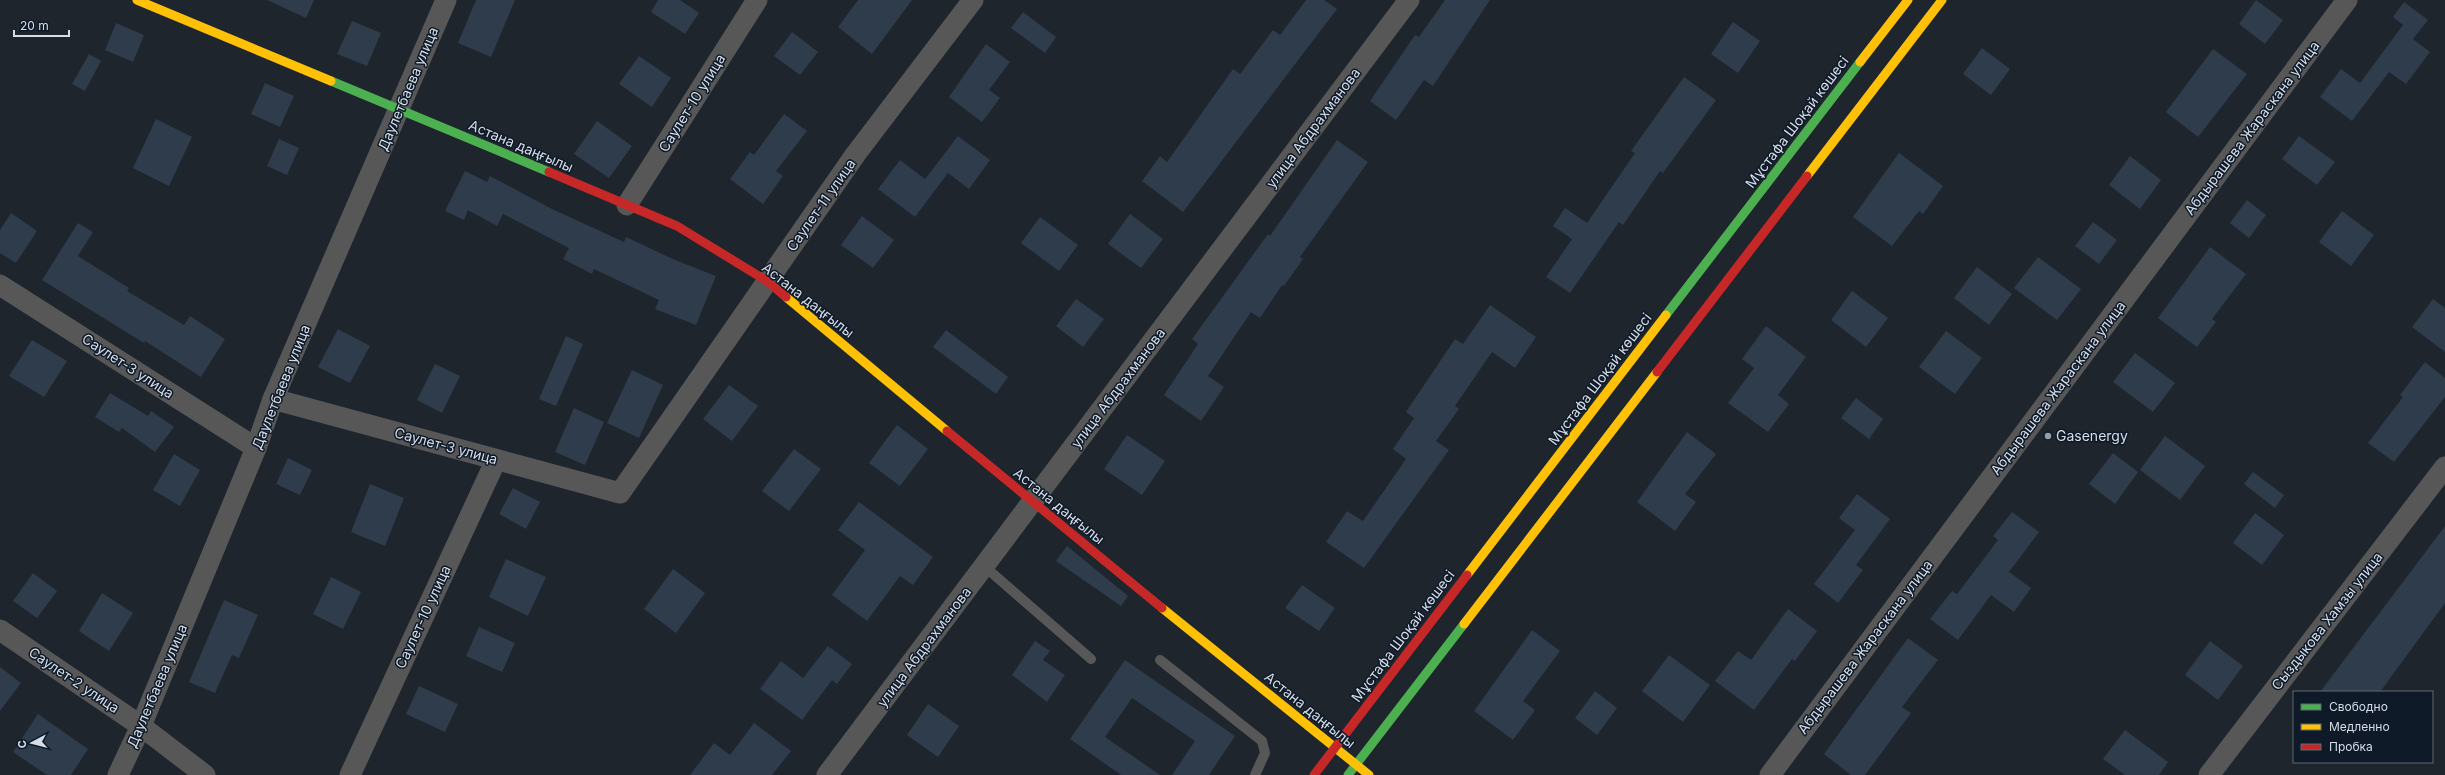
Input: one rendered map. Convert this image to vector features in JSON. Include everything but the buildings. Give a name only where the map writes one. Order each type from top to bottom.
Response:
[{"type":"street","name":"Астана даңғылы","points":[[137,0],[677,226],[767,282],[1032,502],[1334,749],[1369,775]]},
{"type":"street","name":"Даулетбаева улица","points":[[118,775],[142,726],[256,448],[273,399],[446,0]]},
{"type":"street","name":"Саулет-10 улица","points":[[627,205],[757,0]]},
{"type":"street","name":"Саулет-11 улица","points":[[620,493],[855,155],[973,0]]},
{"type":"street","name":"улица Абдрахманова","points":[[827,775],[1409,0]]},
{"type":"street","name":"Мұстафа Шоқай көшесі","points":[[1314,775],[1908,0]]},
{"type":"street","points":[[1348,775],[1942,0]]},
{"type":"street","name":"Абдырашева Жараскана улица","points":[[1770,775],[2347,0]]},
{"type":"street","name":"Саулет-3 улица","points":[[0,285],[256,448]]},
{"type":"street","name":"Саулет-3 улица","points":[[273,399],[620,493]]},
{"type":"street","name":"Саулет-10 улица","points":[[350,775],[496,460]]},
{"type":"street","name":"Сыздыкова Хамзы улица","points":[[2208,775],[2445,467]]},
{"type":"street","name":"Саулет-2 улица","points":[[0,630],[142,726],[205,775]]},
{"type":"lane","points":[[984,566],[1091,659]]},
{"type":"lane","points":[[1160,660],[1262,741],[1265,753],[1255,775]]},
{"type":"traffic: fast","points":[[1666,315],[1860,62]]},
{"type":"traffic: fast","points":[[331,81],[549,172]]},
{"type":"traffic: fast","points":[[1348,775],[1464,624]]},
{"type":"traffic: slow","points":[[137,0],[331,81]]},
{"type":"traffic: slow","points":[[1860,62],[1908,0]]},
{"type":"traffic: slow","points":[[1807,176],[1942,0]]},
{"type":"traffic: slow","points":[[786,297],[947,431]]},
{"type":"traffic: slow","points":[[1467,575],[1666,315]]},
{"type":"traffic: slow","points":[[1464,624],[1657,372]]},
{"type":"traffic: slow","points":[[1162,608],[1369,775]]},
{"type":"traffic: jam","points":[[549,172],[677,226],[767,281],[786,297]]},
{"type":"traffic: jam","points":[[1657,372],[1807,176]]},
{"type":"traffic: jam","points":[[947,431],[1162,608]]},
{"type":"traffic: jam","points":[[1314,775],[1467,575]]},
{"type":"place","name":"Gasenergy","points":[[2048,436]]}]
